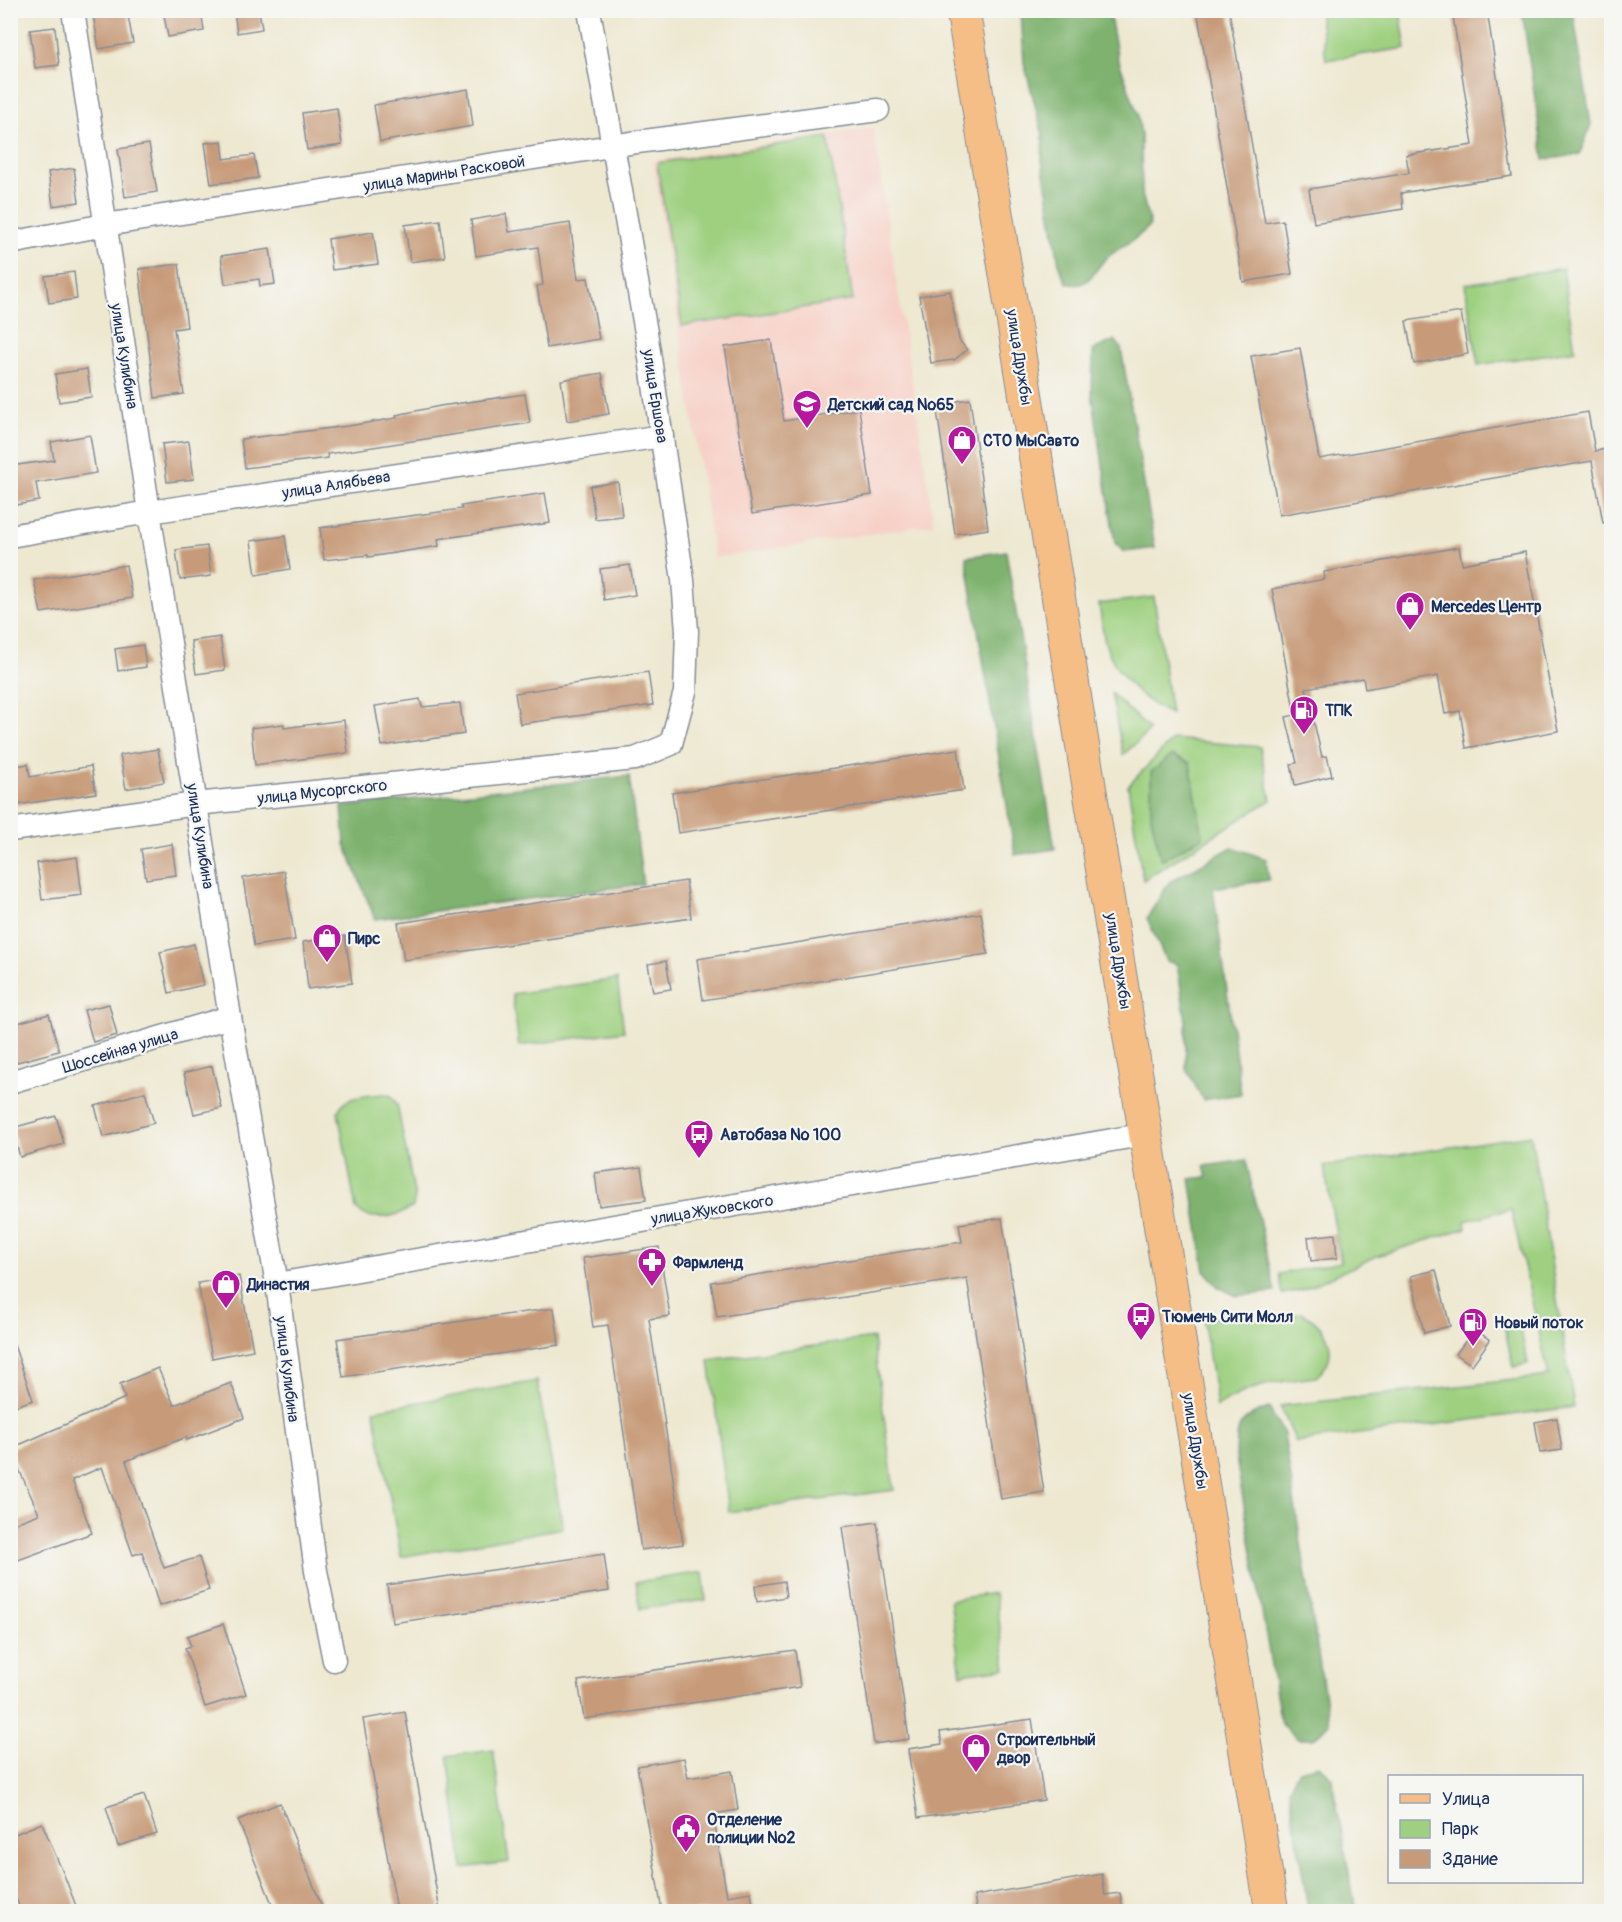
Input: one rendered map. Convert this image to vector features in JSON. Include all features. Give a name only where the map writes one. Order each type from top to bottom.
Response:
[{"type":"main road","name":"улица Дружбы","points":[[963,10],[1272,1911]]},
{"type":"street","name":"улица Кулибина","points":[[73,10],[149,513],[230,1017],[277,1284],[316,1570],[334,1660]]},
{"type":"street","name":"улица Ершова","points":[[589,10],[615,147],[662,435],[683,580],[687,631],[685,692],[671,744],[635,759]]},
{"type":"street","name":"улица Марины Расковой","points":[[10,243],[105,225],[615,147],[878,110]]},
{"type":"street","name":"улица Алябьева","points":[[10,536],[662,435]]},
{"type":"street","name":"улица Мусоргского","points":[[10,830],[196,804],[635,759]]},
{"type":"street","name":"Шоссейная улица","points":[[10,1082],[230,1017]]},
{"type":"street","name":"улица Жуковского","points":[[277,1284],[1147,1134]]},
{"type":"shaded area","name":"Детский сад №65","points":[[873,128],[934,524],[714,558],[653,161]]},
{"type":"green space","points":[[1021,11],[1109,11],[1118,59],[1138,115],[1141,135],[1142,194],[1150,225],[1140,235],[1108,257],[1085,282],[1080,284],[1067,283],[1060,270],[1042,161],[1043,135],[1024,63]]},
{"type":"green space","points":[[1319,11],[1400,11],[1406,48],[1326,60]]},
{"type":"green space","points":[[1522,11],[1573,11],[1591,124],[1580,154],[1544,160]]},
{"type":"green space","points":[[828,137],[853,300],[682,326],[657,163]]},
{"type":"green space","points":[[1563,268],[1575,350],[1478,365],[1465,284]]},
{"type":"green space","points":[[1115,340],[1121,348],[1155,548],[1125,552],[1115,543],[1092,394],[1093,350]]},
{"type":"green space","points":[[1006,551],[1055,849],[1015,855],[966,557]]},
{"type":"green space","points":[[1154,597],[1171,714],[1151,703],[1126,680],[1108,651],[1102,628],[1099,604]]},
{"type":"green space","points":[[1111,693],[1150,730],[1123,755]]},
{"type":"green space","points":[[1173,739],[1260,747],[1271,800],[1143,880],[1128,786]]},
{"type":"green space","points":[[1172,755],[1190,763],[1203,837],[1161,860],[1151,817],[1151,772]]},
{"type":"green space","points":[[629,776],[643,884],[375,919],[345,844],[342,807]]},
{"type":"green space","points":[[1232,847],[1266,859],[1269,880],[1213,888],[1241,1094],[1203,1100],[1186,1068],[1186,1021],[1177,964],[1166,961],[1147,918],[1169,882]]},
{"type":"green space","points":[[617,979],[624,1031],[519,1046],[512,994]]},
{"type":"green space","points":[[384,1094],[391,1096],[397,1104],[415,1197],[413,1207],[407,1211],[392,1216],[376,1217],[356,1209],[338,1112],[345,1102],[351,1099]]},
{"type":"green space","points":[[1531,1135],[1574,1407],[1296,1442],[1280,1406],[1549,1376],[1511,1209],[1465,1221],[1466,1228],[1377,1256],[1302,1290],[1282,1294],[1279,1274],[1341,1262],[1324,1166]]},
{"type":"green space","points":[[1246,1160],[1275,1292],[1237,1296],[1218,1287],[1205,1271],[1190,1179],[1207,1177],[1204,1166]]},
{"type":"green space","points":[[1302,1313],[1325,1333],[1330,1350],[1329,1359],[1316,1377],[1277,1382],[1252,1389],[1217,1407],[1203,1317],[1270,1319]]},
{"type":"green space","points":[[1519,1321],[1528,1364],[1513,1367],[1504,1324]]},
{"type":"green space","points":[[873,1338],[894,1490],[729,1512],[709,1360]]},
{"type":"green space","points":[[537,1381],[563,1528],[401,1557],[374,1410]]},
{"type":"green space","points":[[1269,1408],[1284,1434],[1329,1724],[1314,1739],[1298,1739],[1281,1724],[1236,1458],[1238,1430],[1241,1425],[1250,1416]]},
{"type":"green space","points":[[703,1572],[706,1600],[640,1609],[636,1582]]},
{"type":"green space","points":[[995,1593],[1006,1668],[961,1674],[950,1600]]},
{"type":"green space","points":[[493,1750],[509,1862],[463,1868],[448,1756]]},
{"type":"green space","points":[[1319,1765],[1332,1778],[1355,1906],[1340,1911],[1308,1909],[1289,1788],[1299,1770]]},
{"type":"building","points":[[127,10],[133,43],[99,49],[93,14]]},
{"type":"building","points":[[163,10],[201,10],[204,31],[168,37]]},
{"type":"building","points":[[234,10],[259,10],[262,29],[237,33]]},
{"type":"building","points":[[1197,10],[1229,10],[1265,223],[1283,220],[1292,274],[1243,282]]},
{"type":"building","points":[[1452,10],[1487,10],[1512,176],[1401,193],[1403,209],[1314,223],[1309,189],[1409,173],[1406,155],[1473,145]]},
{"type":"building","points":[[55,27],[59,65],[35,68],[30,30]]},
{"type":"building","points":[[468,89],[473,126],[380,142],[374,105]]},
{"type":"building","points":[[337,108],[342,145],[307,150],[302,113]]},
{"type":"building","points":[[222,141],[224,159],[254,155],[258,178],[211,184],[205,143]]},
{"type":"building","points":[[149,144],[157,192],[125,197],[118,149]]},
{"type":"building","points":[[74,168],[79,202],[53,206],[48,172]]},
{"type":"building","points":[[506,214],[509,232],[570,223],[578,279],[588,278],[599,339],[547,348],[537,286],[543,285],[538,247],[476,256],[471,220]]},
{"type":"building","points":[[440,220],[445,257],[410,262],[405,225]]},
{"type":"building","points":[[373,232],[378,264],[332,270],[328,239]]},
{"type":"building","points":[[270,249],[275,284],[260,286],[259,279],[225,284],[221,256]]},
{"type":"building","points":[[179,264],[187,327],[174,329],[184,394],[155,398],[139,269]]},
{"type":"building","points":[[74,272],[77,299],[49,303],[45,276]]},
{"type":"building","points":[[950,291],[959,340],[967,350],[954,360],[931,363],[919,296]]},
{"type":"building","points":[[1461,312],[1468,354],[1414,364],[1406,321]]},
{"type":"building","points":[[771,340],[784,421],[859,409],[872,495],[752,514],[725,347]]},
{"type":"building","points":[[1300,348],[1319,459],[1588,412],[1595,451],[1611,448],[1611,522],[1603,523],[1592,461],[1279,515],[1251,356]]},
{"type":"building","points":[[87,369],[91,397],[59,402],[55,374]]},
{"type":"building","points":[[602,373],[609,414],[567,421],[561,380]]},
{"type":"building","points":[[525,394],[530,423],[327,454],[328,458],[245,468],[241,439],[348,426],[397,418],[396,415],[440,406]]},
{"type":"building","name":"СТО МыСавто","points":[[970,399],[988,529],[955,534],[936,404]]},
{"type":"building","points":[[90,435],[96,473],[36,483],[39,501],[10,506],[10,466],[54,460],[51,442]]},
{"type":"building","points":[[189,441],[194,479],[167,482],[162,444]]},
{"type":"building","points":[[618,482],[622,516],[595,519],[590,486]]},
{"type":"building","points":[[545,493],[550,523],[438,539],[439,546],[368,557],[368,555],[324,560],[320,528],[462,509],[461,506]]},
{"type":"building","points":[[285,536],[290,569],[256,575],[251,541]]},
{"type":"building","points":[[207,546],[211,576],[180,580],[176,550]]},
{"type":"building","name":"Mercedes Центр","points":[[1459,547],[1462,564],[1525,552],[1558,731],[1466,748],[1460,711],[1445,714],[1438,676],[1365,689],[1363,678],[1306,688],[1322,757],[1327,756],[1332,776],[1295,785],[1291,764],[1297,763],[1286,717],[1295,715],[1272,589],[1325,579],[1324,572]]},
{"type":"building","points":[[126,565],[132,598],[41,613],[34,580]]},
{"type":"building","points":[[630,565],[635,595],[604,600],[600,569]]},
{"type":"building","points":[[220,637],[225,670],[196,674],[191,641]]},
{"type":"building","points":[[143,645],[146,667],[118,671],[115,649]]},
{"type":"building","points":[[648,672],[653,705],[520,724],[515,693]]},
{"type":"building","points":[[420,699],[422,707],[460,703],[464,734],[382,746],[375,706]]},
{"type":"building","points":[[344,720],[348,753],[255,765],[251,728],[284,724],[284,728]]},
{"type":"building","points":[[158,749],[164,782],[126,789],[120,755]]},
{"type":"building","points":[[958,749],[964,790],[678,833],[672,793]]},
{"type":"building","points":[[28,764],[30,777],[91,766],[96,793],[10,806],[10,767]]},
{"type":"building","points":[[172,844],[176,875],[146,879],[141,849]]},
{"type":"building","points":[[77,857],[82,895],[42,900],[37,863]]},
{"type":"building","points":[[284,871],[295,940],[254,946],[243,878]]},
{"type":"building","points":[[686,881],[691,918],[404,960],[398,923]]},
{"type":"building","points":[[981,913],[988,954],[703,1000],[697,959]]},
{"type":"building","name":"Пирс","points":[[345,936],[352,983],[308,989],[303,942]]},
{"type":"building","points":[[194,944],[203,985],[169,993],[160,952]]},
{"type":"building","points":[[666,961],[671,989],[653,992],[648,964]]},
{"type":"building","points":[[109,1004],[117,1035],[93,1042],[84,1010]]},
{"type":"building","points":[[49,1014],[59,1051],[10,1064],[10,1025]]},
{"type":"building","points":[[212,1066],[222,1108],[194,1114],[184,1073]]},
{"type":"building","points":[[145,1092],[154,1123],[103,1137],[95,1106]]},
{"type":"building","points":[[56,1116],[64,1144],[20,1157],[12,1128]]},
{"type":"building","points":[[641,1167],[646,1200],[599,1206],[595,1173]]},
{"type":"building","points":[[1002,1218],[1044,1492],[1001,1499],[967,1278],[717,1317],[711,1282],[962,1242],[959,1224]]},
{"type":"building","points":[[1335,1234],[1337,1258],[1311,1261],[1308,1237]]},
{"type":"building","points":[[659,1247],[670,1316],[649,1319],[683,1544],[641,1550],[608,1325],[593,1327],[583,1258]]},
{"type":"building","points":[[1436,1270],[1450,1326],[1424,1333],[1411,1276]]},
{"type":"building","points":[[239,1276],[253,1350],[212,1358],[198,1283]]},
{"type":"building","points":[[554,1308],[559,1345],[343,1377],[337,1339]]},
{"type":"building","name":"Новый поток","points":[[1474,1329],[1490,1340],[1472,1365],[1456,1354]]},
{"type":"building","points":[[13,1342],[33,1400],[10,1408],[10,1343]]},
{"type":"building","points":[[158,1368],[174,1405],[231,1383],[244,1418],[187,1440],[186,1437],[126,1461],[164,1568],[199,1557],[209,1590],[159,1606],[142,1552],[133,1555],[102,1467],[72,1480],[92,1533],[10,1563],[10,1525],[39,1514],[10,1449],[125,1398],[120,1384]]},
{"type":"building","points":[[1557,1418],[1562,1450],[1540,1453],[1535,1422]]},
{"type":"building","points":[[877,1522],[909,1739],[874,1744],[842,1527]]},
{"type":"building","points":[[604,1554],[609,1591],[393,1623],[387,1585]]},
{"type":"building","points":[[784,1581],[786,1597],[757,1602],[755,1586]]},
{"type":"building","points":[[223,1624],[246,1694],[205,1707],[185,1648],[191,1646],[187,1636]]},
{"type":"building","points":[[795,1650],[800,1687],[584,1719],[578,1681]]},
{"type":"building","points":[[405,1712],[440,1911],[397,1911],[363,1719]]},
{"type":"building","name":"Строительный двор","points":[[1032,1719],[1044,1800],[918,1818],[908,1749],[942,1744],[940,1732]]},
{"type":"building","name":"Отделение полиции №2","points":[[684,1758],[688,1778],[732,1771],[738,1810],[713,1814],[727,1896],[751,1892],[754,1911],[662,1911],[637,1766]]},
{"type":"building","points":[[144,1795],[157,1834],[118,1846],[106,1807]]},
{"type":"building","points":[[280,1803],[324,1911],[275,1911],[238,1820]]},
{"type":"building","points":[[42,1823],[78,1911],[21,1911],[10,1883],[10,1836]]},
{"type":"building","points":[[1102,1874],[1105,1895],[1120,1893],[1123,1911],[977,1911],[974,1896]]},
{"type":"place","name":"Детский сад №65","points":[[807,430]]},
{"type":"place","name":"СТО МыСавто","points":[[962,466]]},
{"type":"place","name":"Mercedes Центр","points":[[1410,632]]},
{"type":"place","name":"ТПК","points":[[1304,736]]},
{"type":"place","name":"Пирс","points":[[327,964]]},
{"type":"place","name":"Автобаза № 100","points":[[699,1160]]},
{"type":"place","name":"Фармленд","points":[[652,1288]]},
{"type":"place","name":"Династия","points":[[226,1310]]},
{"type":"place","name":"Тюмень Сити Молл","points":[[1141,1342]]},
{"type":"place","name":"Новый поток","points":[[1473,1348]]},
{"type":"place","name":"Строительный двор","points":[[976,1774]]},
{"type":"place","name":"Отделение полиции №2","points":[[686,1854]]}]
